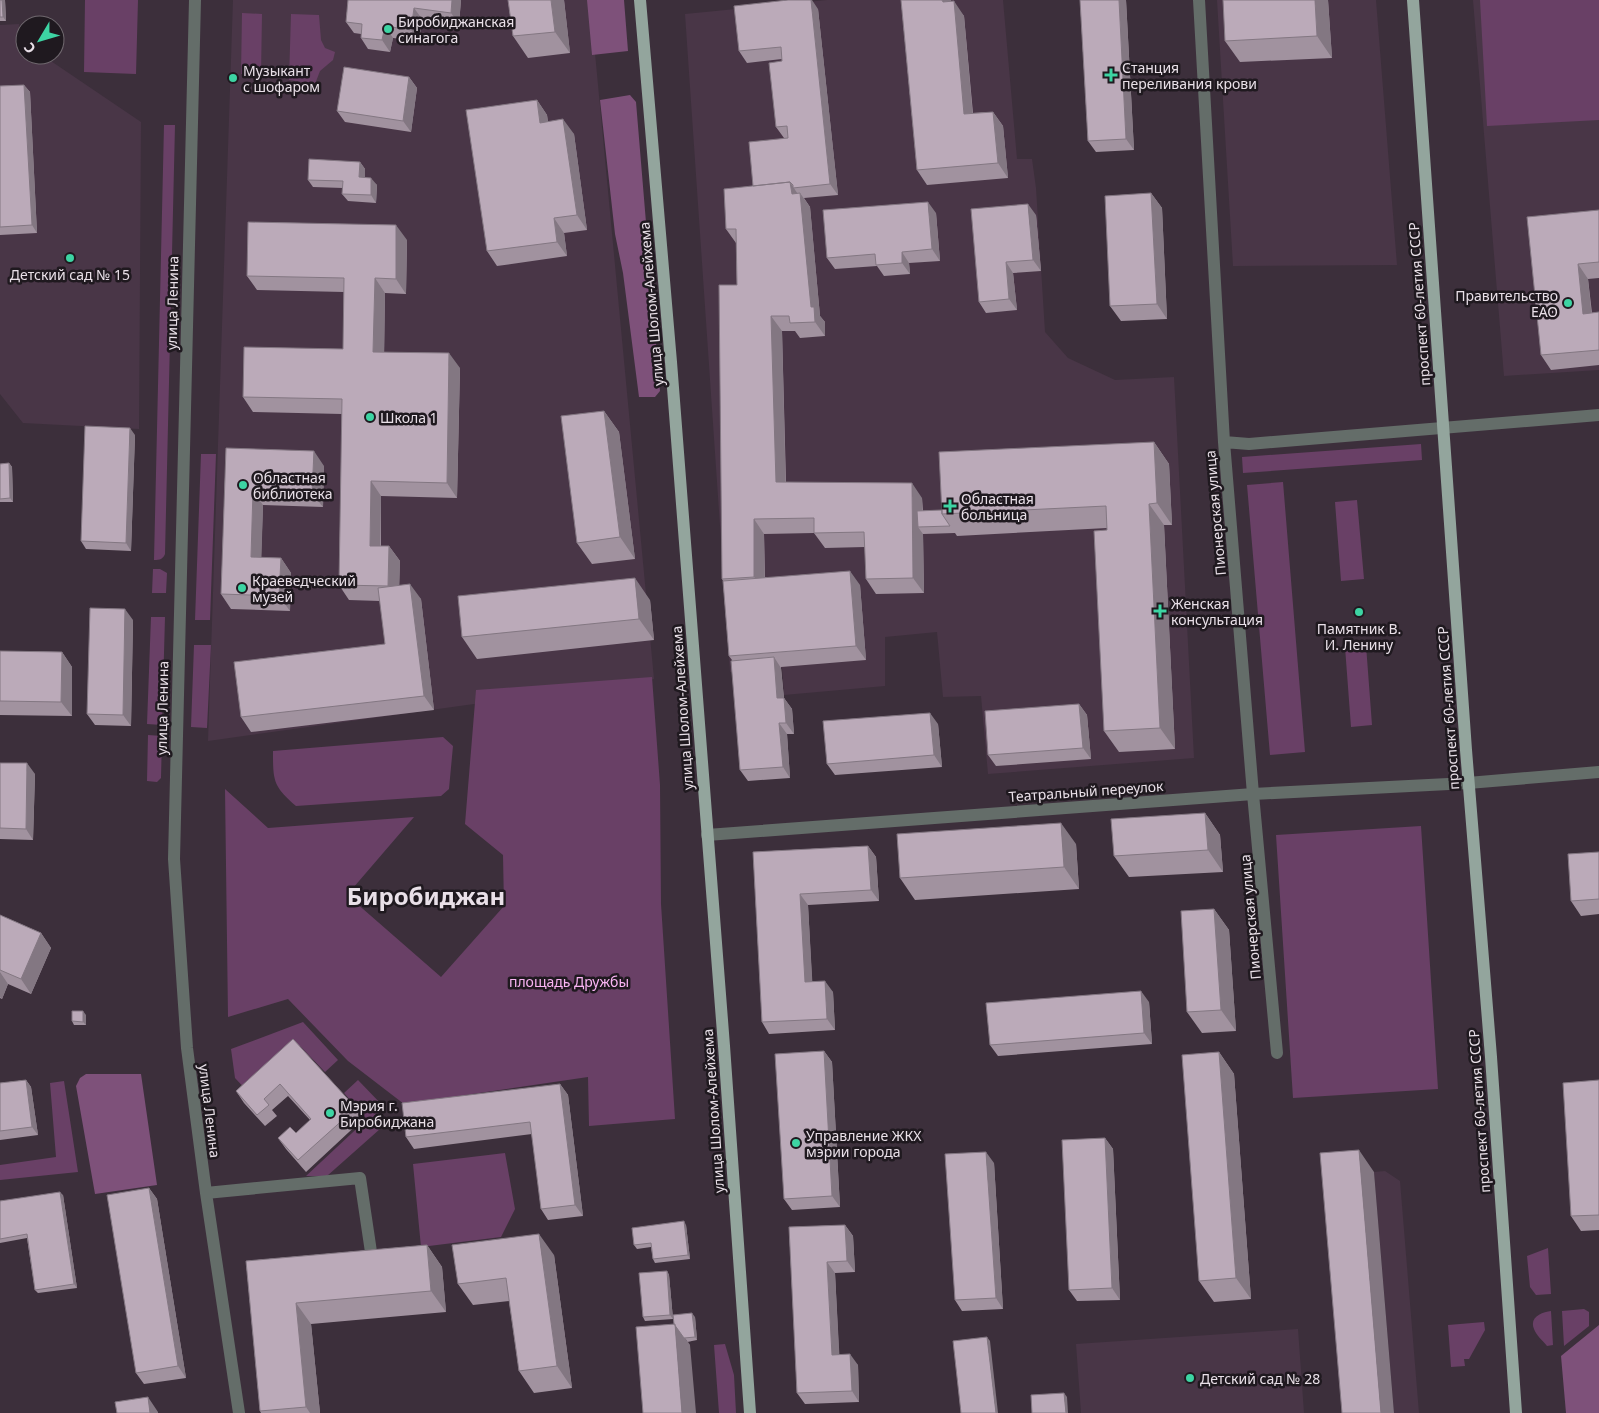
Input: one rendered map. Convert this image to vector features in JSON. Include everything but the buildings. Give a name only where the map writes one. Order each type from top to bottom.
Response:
[{"type":"main road","name":"улица Шолом-Алейхема","points":[[640,0],[671,362],[724,1046],[750,1413]]},
{"type":"main road","name":"проспект 60-летия СССР","points":[[1413,0],[1442,428],[1468,783],[1491,1057],[1516,1413]]},
{"type":"street","name":"улица Ленина","points":[[195,0],[174,858],[187,1048],[206,1193],[239,1413]]},
{"type":"street","name":"Пионерская улица","points":[[1198,0],[1224,442],[1253,794],[1277,1053]]},
{"type":"street","points":[[1224,442],[1250,444],[1599,416]]},
{"type":"street","name":"Театральный переулок","points":[[707,836],[1253,794],[1468,783],[1599,772]]},
{"type":"street","points":[[206,1193],[360,1178],[371,1252]]},
{"type":"shaded area","points":[[233,0],[590,0],[654,679],[208,741]]},
{"type":"shaded area","points":[[587,0],[624,0],[628,51],[592,55]]},
{"type":"shaded area","name":"Областная больница","points":[[827,0],[1003,0],[1017,159],[1032,159],[1036,188],[1045,332],[1068,358],[1115,380],[1174,377],[1194,758],[988,774],[981,696],[943,697],[937,632],[885,637],[885,686],[784,695],[782,668],[730,672],[685,14]]},
{"type":"shaded area","points":[[1217,0],[1376,0],[1397,265],[1233,266]]},
{"type":"shaded area","points":[[1473,0],[1599,0],[1599,370],[1504,376]]},
{"type":"shaded area","name":"Детский сад № 15","points":[[15,24],[15,65],[57,65],[141,122],[139,429],[23,423],[0,394],[0,25]]},
{"type":"shaded area","points":[[630,95],[636,102],[660,391],[655,397],[639,397],[623,273],[615,234],[600,100]]},
{"type":"shaded area","points":[[86,1074],[141,1074],[157,1185],[95,1194],[76,1086],[80,1078]]},
{"type":"shaded area","points":[[1385,1171],[1400,1181],[1419,1413],[1394,1413],[1374,1172]]},
{"type":"shaded area","points":[[1599,1325],[1599,1413],[1566,1413],[1561,1356]]},
{"type":"shaded area","name":"Детский сад № 28","points":[[1298,1329],[1304,1413],[1081,1413],[1076,1344]]},
{"type":"green space","points":[[85,0],[138,0],[136,74],[84,72]]},
{"type":"green space","points":[[1480,0],[1599,0],[1599,120],[1487,126]]},
{"type":"green space","points":[[242,13],[262,14],[261,74],[241,74]]},
{"type":"green space","points":[[291,14],[319,15],[321,40],[325,48],[335,52],[333,60],[320,71],[315,84],[289,80]]},
{"type":"green space","points":[[164,125],[175,125],[165,554],[161,559],[154,560]]},
{"type":"green space","points":[[1421,444],[1422,460],[1243,473],[1242,457]]},
{"type":"green space","points":[[201,454],[216,454],[210,620],[195,620]]},
{"type":"green space","points":[[1283,482],[1305,752],[1270,755],[1247,485]]},
{"type":"green space","points":[[1357,500],[1364,579],[1341,581],[1335,502]]},
{"type":"green space","points":[[153,569],[160,569],[167,573],[166,593],[152,593]]},
{"type":"green space","points":[[151,617],[165,617],[162,725],[147,724]]},
{"type":"green space","points":[[194,645],[211,645],[207,728],[191,727]]},
{"type":"green space","points":[[1366,645],[1372,725],[1351,727],[1345,647]]},
{"type":"green space","name":"площадь Дружбы","points":[[652,677],[660,785],[661,904],[675,1119],[589,1126],[588,1077],[404,1104],[348,1061],[288,999],[228,1017],[225,789],[268,828],[414,817],[347,895],[441,977],[504,906],[503,855],[465,824],[476,690]]},
{"type":"green space","points":[[148,735],[162,736],[161,778],[157,782],[147,781]]},
{"type":"green space","points":[[443,737],[453,746],[449,789],[441,796],[296,806],[279,788],[274,776],[273,751]]},
{"type":"green space","points":[[1421,826],[1438,1089],[1293,1098],[1276,835]]},
{"type":"green space","points":[[303,1022],[338,1060],[325,1072],[300,1046],[249,1093],[235,1078],[231,1049]]},
{"type":"green space","points":[[358,1080],[384,1107],[380,1129],[327,1176],[306,1176],[367,1119],[344,1093]]},
{"type":"green space","points":[[64,1081],[78,1172],[0,1180],[0,1165],[56,1157],[50,1083]]},
{"type":"green space","points":[[505,1153],[515,1209],[501,1237],[421,1247],[413,1164]]},
{"type":"green space","points":[[1548,1248],[1551,1294],[1536,1295],[1530,1287],[1527,1256]]},
{"type":"green space","points":[[1584,1309],[1589,1312],[1589,1326],[1564,1346],[1562,1311]]},
{"type":"green space","points":[[1551,1311],[1553,1345],[1547,1346],[1535,1331],[1533,1321],[1540,1314]]},
{"type":"green space","points":[[1484,1322],[1485,1330],[1469,1359],[1464,1359],[1465,1366],[1451,1367],[1448,1325]]},
{"type":"green space","points":[[725,1344],[734,1375],[736,1413],[719,1413],[714,1345]]},
{"type":"place","name":"Биробиджанская синагога","points":[[388,29]]},
{"type":"place","name":"Станция переливания крови","points":[[1111,75]]},
{"type":"place","name":"Музыкант с шофаром","points":[[233,78]]},
{"type":"place","name":"Детский сад № 15","points":[[70,258]]},
{"type":"place","name":"Правительство ЕАО","points":[[1568,303]]},
{"type":"place","name":"Школа 1","points":[[370,417]]},
{"type":"place","name":"Областная библиотека","points":[[243,485]]},
{"type":"place","name":"Областная больница","points":[[950,506]]},
{"type":"place","name":"Краеведческий музей","points":[[242,588]]},
{"type":"place","name":"Женская консультация","points":[[1160,611]]},
{"type":"place","name":"Памятник В. И. Ленину","points":[[1359,612]]},
{"type":"place","name":"Мэрия г. Биробиджана","points":[[330,1113]]},
{"type":"place","name":"Управление ЖКХ мэрии города","points":[[796,1143]]},
{"type":"place","name":"Детский сад № 28","points":[[1190,1378]]},
{"type":"district","name":"Биробиджан","points":[[426,895]]}]
